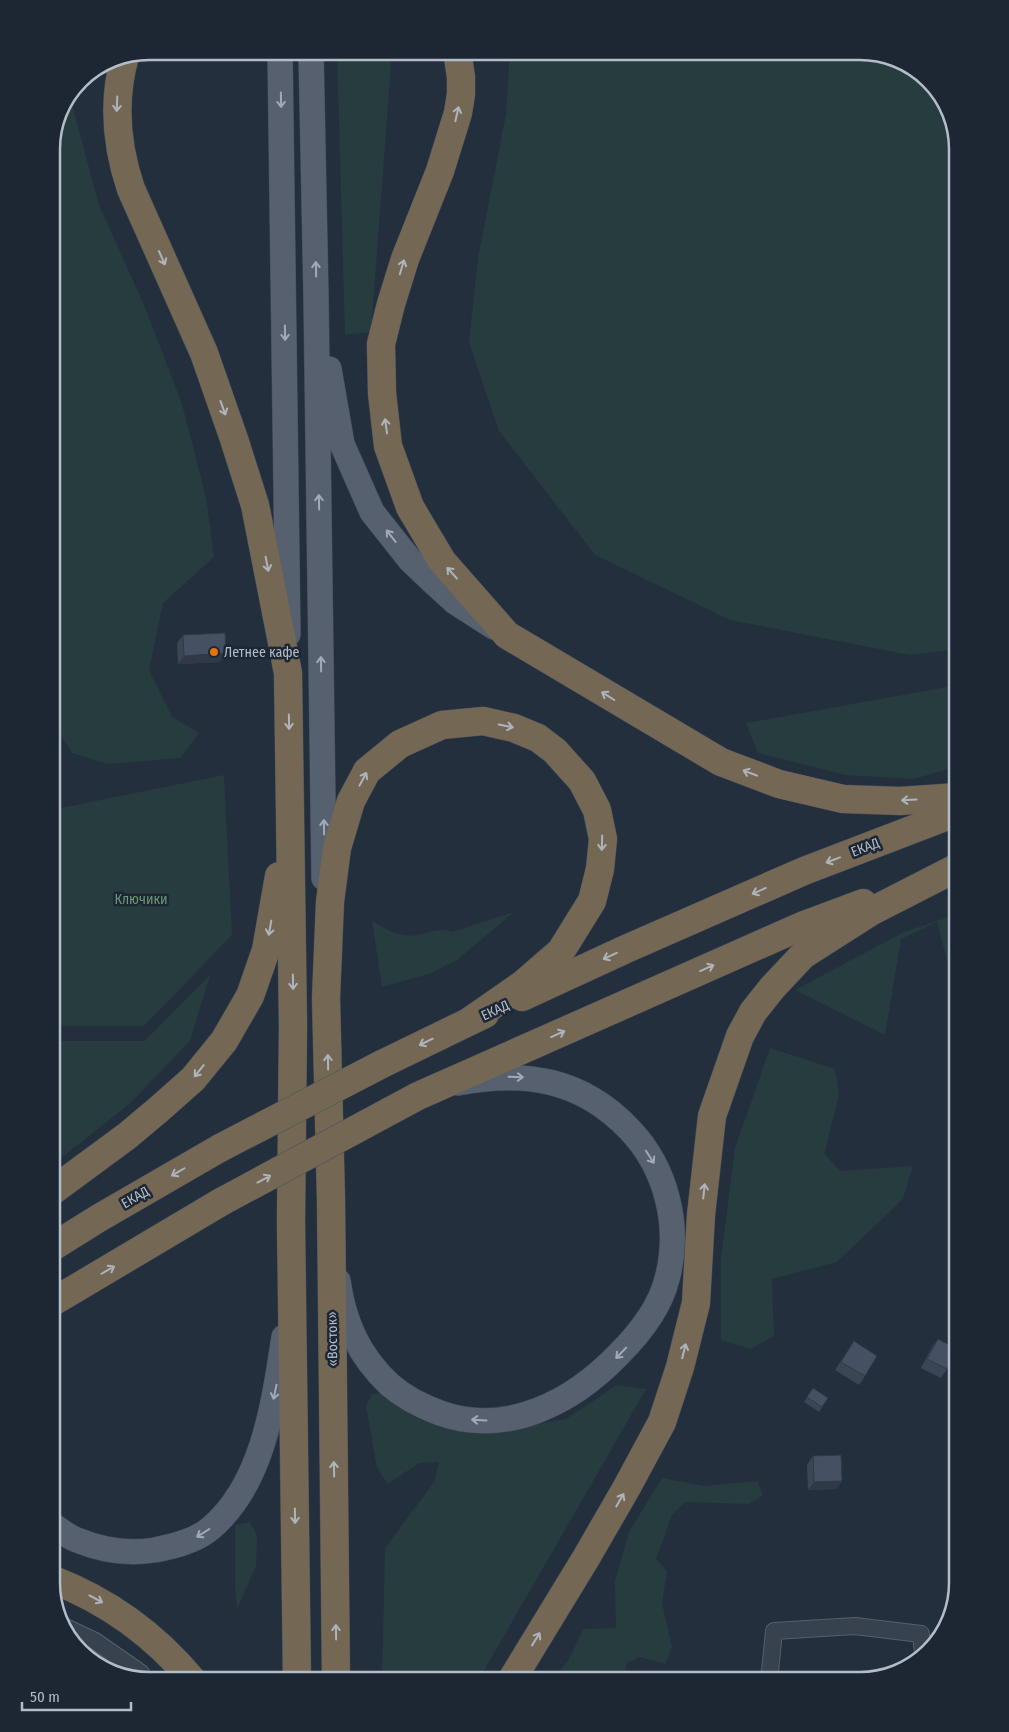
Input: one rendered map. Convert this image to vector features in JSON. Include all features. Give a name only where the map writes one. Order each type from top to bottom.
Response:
[{"type":"highway","points":[[458,60],[461,77],[458,114],[440,171],[405,258],[391,304],[382,344],[382,393],[388,446],[410,507],[442,562],[507,635],[721,762],[779,784],[843,799],[900,801],[949,798]]},
{"type":"highway","points":[[123,64],[118,88],[116,118],[124,166],[131,189],[204,352],[234,438],[255,505],[288,673],[293,1025],[291,1222],[297,1672]]},
{"type":"highway","name":"«Восток»","points":[[336,1672],[331,1200],[326,998],[330,902],[337,848],[352,801],[367,771],[400,744],[442,725],[483,721],[514,728],[538,738],[555,751],[582,781],[598,810],[602,839],[600,869],[592,901],[561,952],[523,984],[470,1021]]},
{"type":"highway","points":[[60,1185],[127,1136],[158,1110],[193,1079],[224,1041],[250,996],[266,950],[290,811]]},
{"type":"highway","name":"ЕКАД","points":[[60,1242],[220,1148],[382,1064],[470,1021],[617,953],[804,871],[949,815]]},
{"type":"highway","points":[[60,1297],[221,1202],[418,1096],[804,925],[949,870]]},
{"type":"highway","points":[[516,1672],[627,1488],[662,1422],[680,1367],[696,1303],[701,1215],[712,1116],[740,1036],[753,1012],[772,988],[803,955],[872,911],[949,872]]},
{"type":"highway","points":[[60,1582],[73,1587],[112,1608],[154,1640],[184,1672]]},
{"type":"main road","points":[[280,60],[288,673]]},
{"type":"main road","points":[[311,60],[326,998]]},
{"type":"main road","points":[[316,296],[342,444],[372,512],[410,560],[449,597],[507,635]]},
{"type":"main road","points":[[331,1200],[339,1284],[348,1320],[360,1350],[375,1370],[402,1395],[422,1406],[463,1419],[482,1421],[532,1414],[547,1408],[578,1390],[607,1367],[631,1342],[658,1302],[667,1280],[672,1254],[672,1232],[666,1192],[654,1162],[636,1137],[623,1122],[588,1096],[558,1083],[538,1079],[513,1077],[477,1080],[447,1086],[418,1096]]},
{"type":"main road","points":[[60,1530],[76,1540],[90,1545],[108,1549],[145,1551],[196,1538],[211,1528],[225,1514],[248,1478],[258,1455],[268,1423],[279,1371],[288,1306],[291,1222]]},
{"type":"main road","points":[[60,1305],[82,1284]]},
{"type":"street","points":[[770,1672],[774,1631],[855,1626],[921,1634],[922,1647]]},
{"type":"street","points":[[74,1631],[95,1640],[138,1671]]},
{"type":"green space","points":[[337,60],[391,60],[371,332],[345,335]]},
{"type":"green space","points":[[509,60],[866,60],[899,69],[919,82],[927,90],[942,115],[946,126],[949,149],[949,650],[910,655],[730,620],[595,555],[499,431],[469,342],[478,258],[506,114]]},
{"type":"green space","points":[[72,104],[99,205],[145,307],[182,404],[206,497],[214,557],[163,603],[149,670],[172,717],[199,733],[180,758],[108,764],[72,753],[60,734],[60,143],[65,120]]},
{"type":"green space","points":[[949,687],[949,769],[914,779],[845,775],[758,753],[746,723]]},
{"type":"green space","name":"Ключики","points":[[224,775],[232,935],[144,1026],[60,1026],[60,808]]},
{"type":"green space","points":[[514,912],[457,960],[429,974],[382,987],[372,921],[393,932],[410,936],[438,930],[452,932]]},
{"type":"green space","points":[[949,917],[949,968],[937,922],[901,939],[885,1035],[795,990],[904,932]]},
{"type":"green space","points":[[210,975],[190,1041],[129,1104],[60,1159],[60,1041],[145,1041]]},
{"type":"green space","points":[[770,1048],[835,1069],[839,1094],[824,1154],[841,1171],[913,1166],[903,1199],[837,1262],[772,1279],[774,1336],[750,1349],[721,1340],[721,1257],[735,1148]]},
{"type":"green space","points":[[617,1385],[646,1389],[483,1672],[382,1672],[385,1548],[434,1482],[439,1462],[419,1463],[388,1484],[377,1468],[366,1406],[372,1394],[388,1392],[398,1407],[474,1434],[566,1419]]},
{"type":"green space","points":[[662,1478],[704,1486],[757,1481],[763,1495],[749,1504],[685,1502],[672,1515],[656,1559],[667,1571],[662,1603],[672,1648],[665,1664],[640,1657],[627,1663],[624,1672],[559,1672],[569,1659],[583,1629],[616,1628],[615,1581],[629,1532]]},
{"type":"green space","points":[[250,1522],[257,1536],[256,1566],[237,1609],[235,1525]]},
{"type":"building","points":[[225,633],[226,653],[184,656],[183,635]]},
{"type":"building","points":[[938,1339],[949,1345],[949,1365],[947,1369],[927,1359]]},
{"type":"building","points":[[854,1341],[877,1356],[865,1376],[841,1362]]},
{"type":"building","points":[[813,1388],[828,1398],[822,1407],[807,1397]]},
{"type":"building","points":[[841,1455],[842,1481],[814,1482],[813,1456]]},
{"type":"place","name":"Летнее кафе","points":[[214,652]]}]
